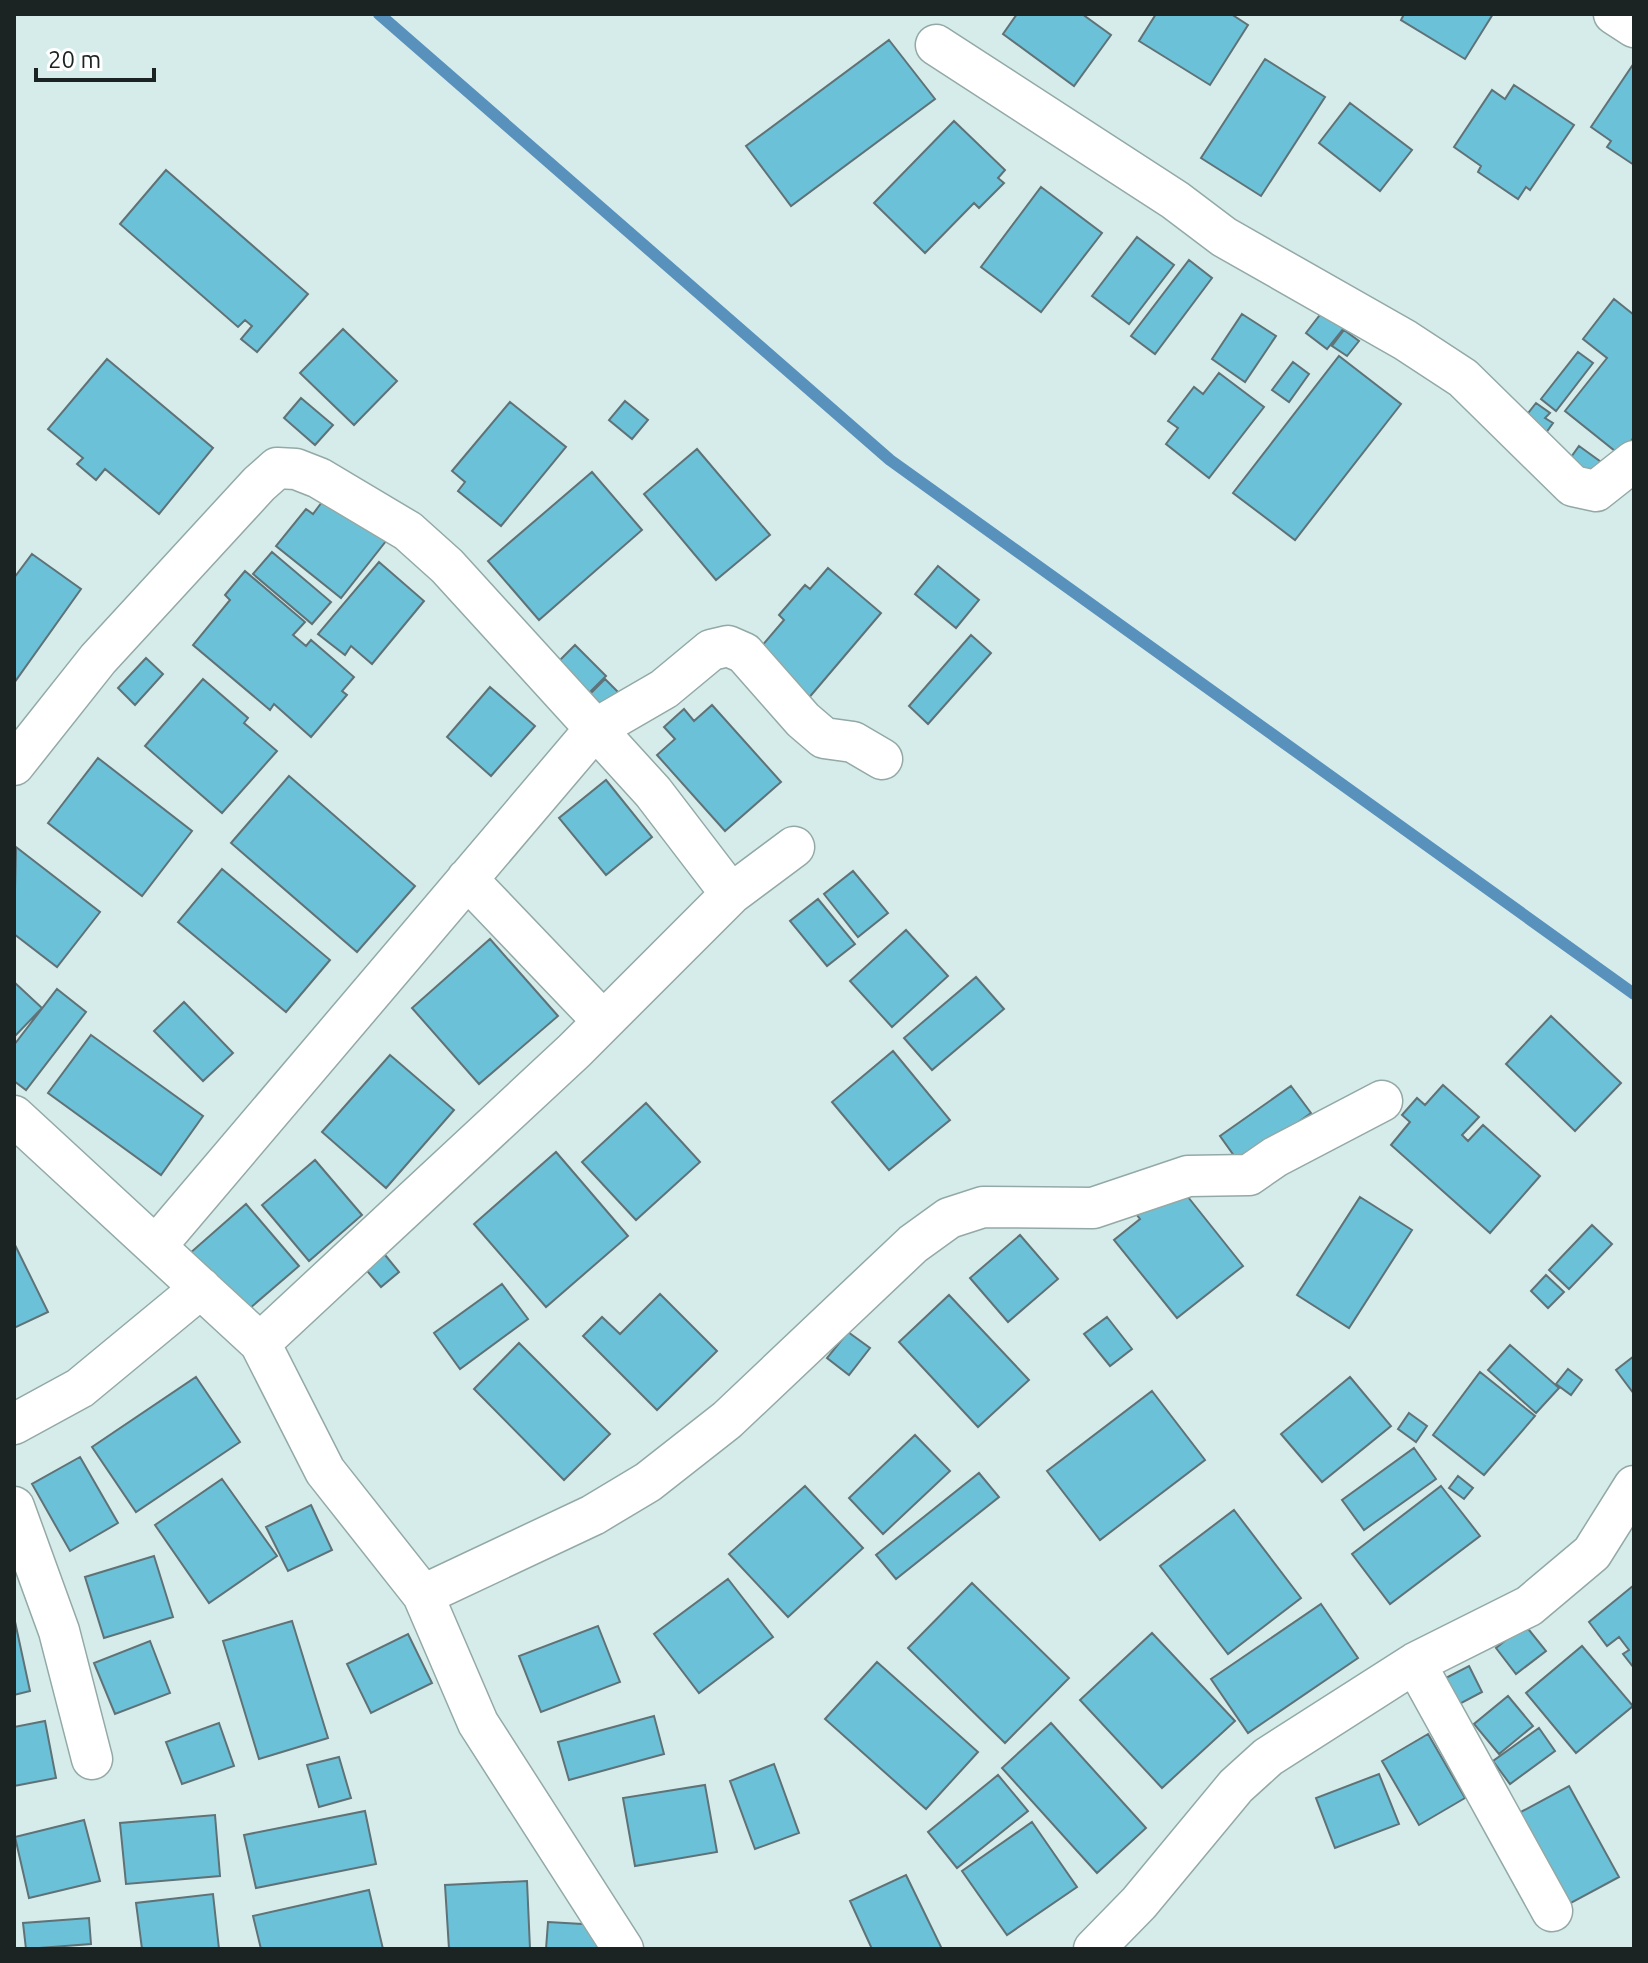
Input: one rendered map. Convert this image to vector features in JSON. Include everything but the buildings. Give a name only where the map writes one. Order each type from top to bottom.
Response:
[{"type":"street","points":[[1614,14],[1634,27]]},
{"type":"street","points":[[936,45],[1175,200],[1224,237],[1405,340],[1463,378],[1573,486],[1596,491],[1634,461]]},
{"type":"street","points":[[14,765],[98,659],[277,468],[296,469],[319,478],[408,531],[447,566],[653,792],[731,894]]},
{"type":"street","points":[[156,1246],[595,729],[664,689],[711,650],[728,646],[744,653],[786,702],[824,738],[853,742],[882,759]]},
{"type":"street","points":[[260,1343],[574,1051],[731,894],[794,847]]},
{"type":"street","points":[[467,879],[602,1020]]},
{"type":"street","points":[[423,1595],[593,1515],[648,1482],[727,1420],[913,1244],[949,1218],[983,1207],[1093,1208],[1188,1176],[1249,1175],[1275,1157],[1382,1101]]},
{"type":"street","points":[[14,1116],[260,1343],[325,1471],[423,1595],[478,1723],[623,1949]]},
{"type":"street","points":[[14,1424],[80,1388],[201,1288]]},
{"type":"street","points":[[1094,1949],[1139,1903],[1236,1786],[1268,1757],[1415,1663],[1529,1606],[1592,1553],[1634,1486]]},
{"type":"street","points":[[14,1507],[59,1631],[92,1759]]},
{"type":"street","points":[[1415,1663],[1552,1911]]},
{"type":"waterway","points":[[379,14],[890,460],[1634,994]]}]
